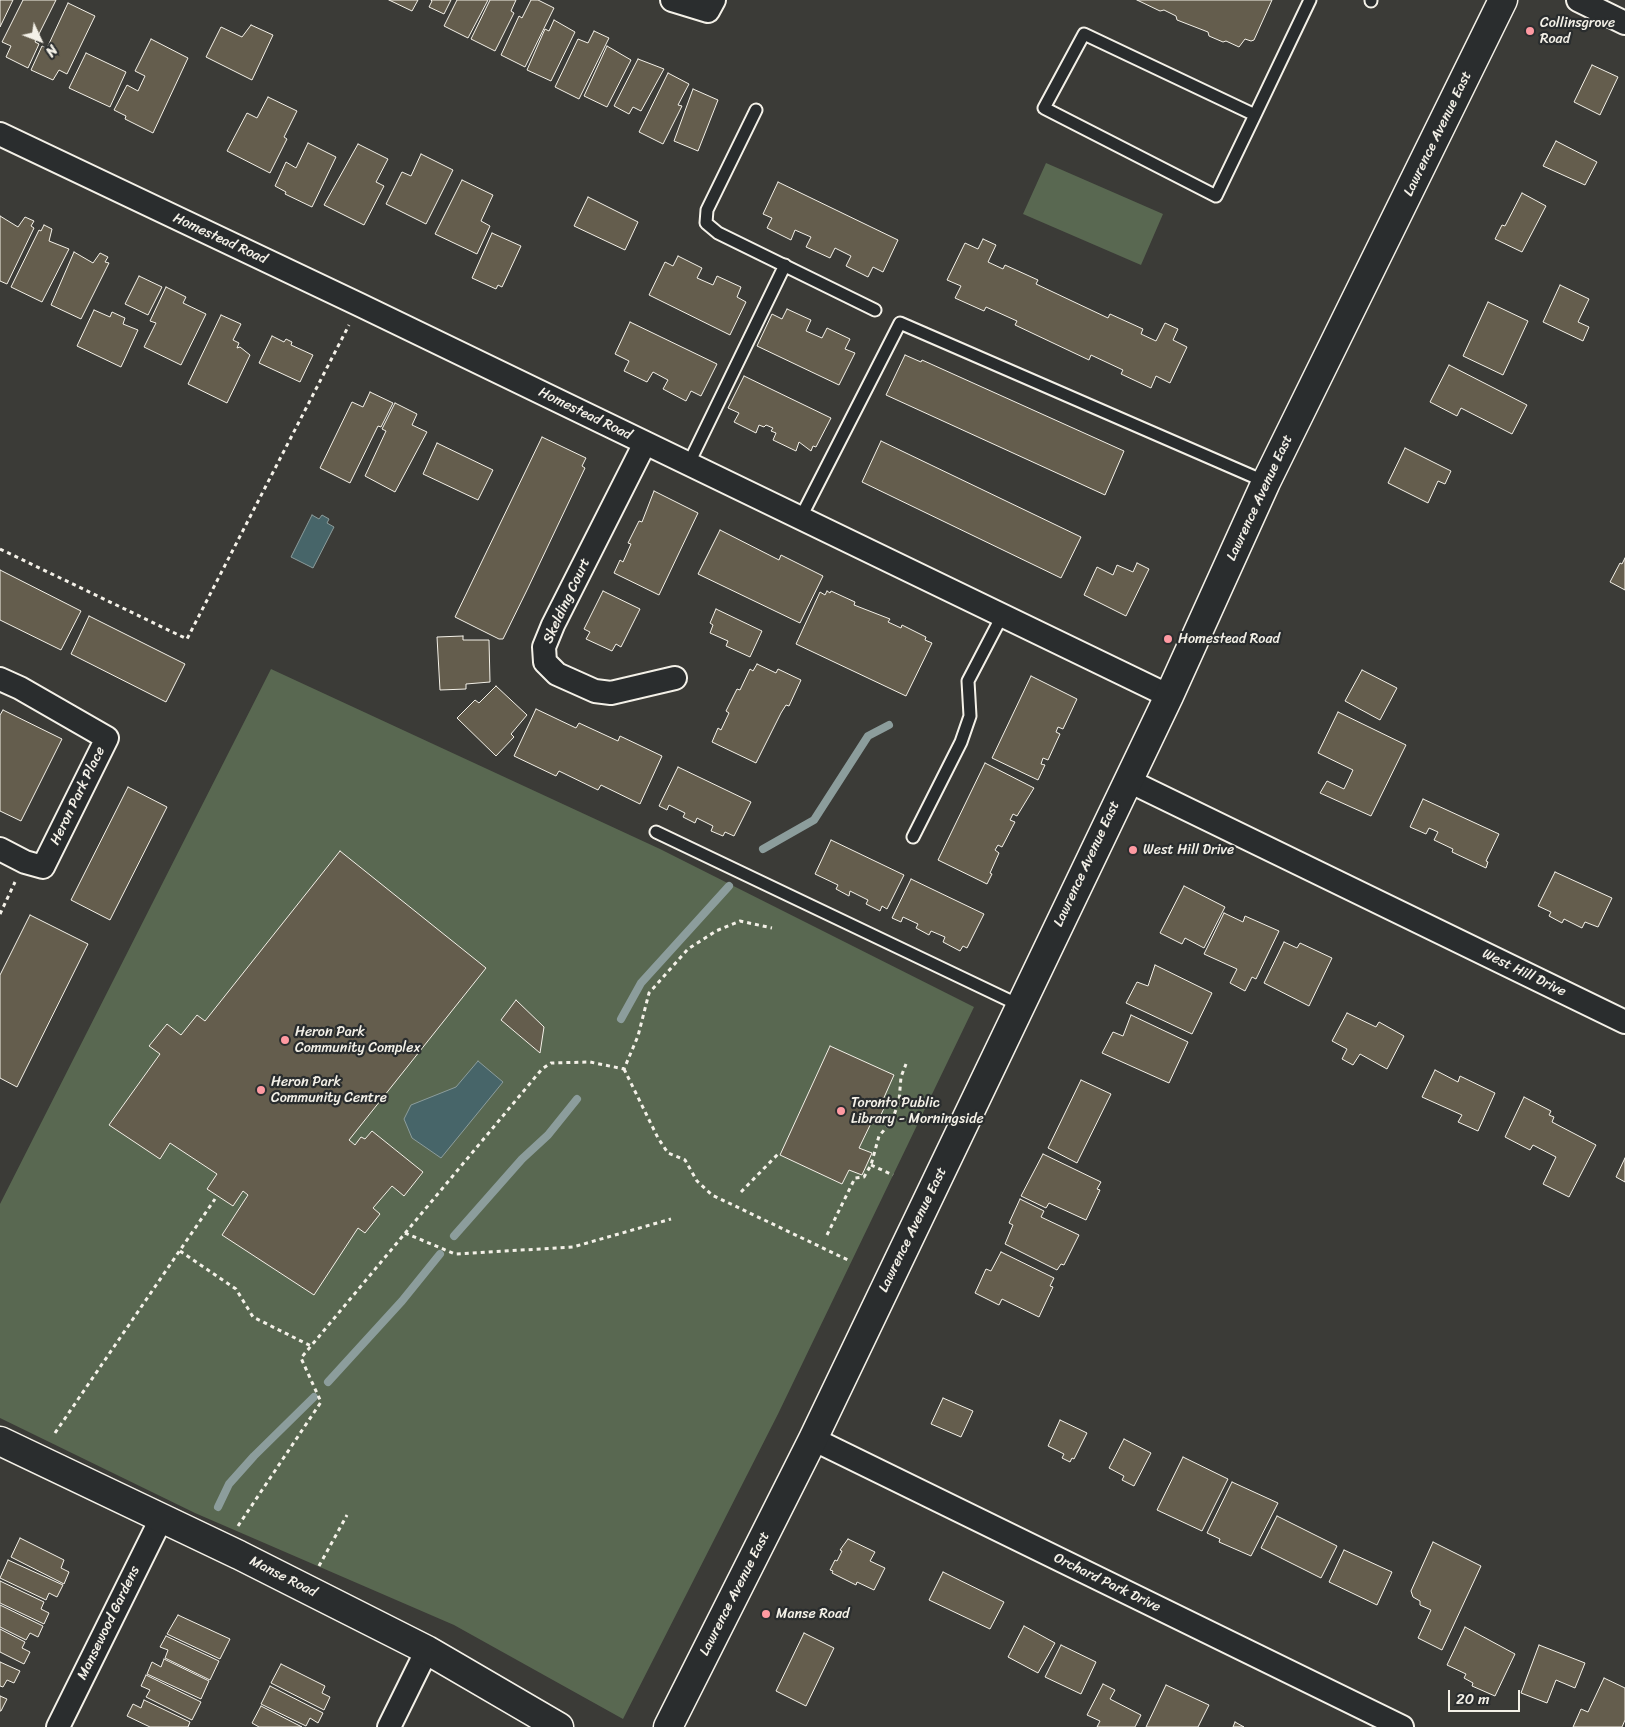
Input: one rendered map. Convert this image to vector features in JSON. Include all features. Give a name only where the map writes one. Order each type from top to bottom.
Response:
[{"type":"main road","name":"Lawrence Avenue East","points":[[668,1727],[813,1439],[1169,696],[1266,482],[1503,0]]},
{"type":"main road","name":"Manse Road","points":[[0,1441],[239,1555],[427,1650],[559,1727]]},
{"type":"street","points":[[672,0],[708,11],[714,0]]},
{"type":"street","points":[[1578,0],[1625,22]]},
{"type":"street","name":"Homestead Road","points":[[0,134],[360,305],[1169,696]]},
{"type":"street","name":"Skelding Court","points":[[645,443],[553,625],[544,647],[545,662],[557,674],[565,678],[595,691],[611,693],[675,678]]},
{"type":"street","name":"Heron Park Place","points":[[0,680],[20,688],[107,738],[43,867],[25,862],[0,849]]},
{"type":"street","name":"West Hill Drive","points":[[1128,780],[1625,1022]]},
{"type":"street","name":"Orchard Park Drive","points":[[813,1439],[1402,1727]]},
{"type":"street","name":"Mansewood Gardens","points":[[58,1727],[161,1519]]},
{"type":"street","points":[[389,1727],[427,1650]]},
{"type":"lane","points":[[1255,115],[1084,34],[1044,108],[1216,196],[1255,115],[1310,0]]},
{"type":"lane","points":[[756,110],[707,210],[706,223],[718,233],[875,310]]},
{"type":"lane","points":[[688,465],[785,265]]},
{"type":"lane","points":[[800,519],[900,323],[1266,482]]},
{"type":"lane","points":[[913,838],[961,742],[970,716],[968,681],[1002,616]]},
{"type":"lane","points":[[656,832],[1021,1006]]},
{"type":"path","points":[[0,549],[187,639],[360,305]]},
{"type":"path","points":[[0,914],[25,862]]},
{"type":"path","points":[[772,928],[740,921],[716,931],[688,949],[649,993],[638,1036],[624,1069],[658,1138],[668,1153],[685,1160],[697,1181],[712,1195],[850,1261]]},
{"type":"path","points":[[237,1527],[321,1402],[302,1358],[542,1069],[551,1063],[590,1062],[624,1069]]},
{"type":"path","points":[[827,1235],[855,1178],[864,1177],[871,1165],[879,1136],[892,1121],[897,1108],[901,1077],[906,1064]]},
{"type":"path","points":[[741,1192],[778,1154]]},
{"type":"path","points":[[871,1165],[893,1175]]},
{"type":"path","points":[[55,1433],[215,1199]]},
{"type":"path","points":[[405,1233],[455,1254],[573,1246],[671,1219]]},
{"type":"path","points":[[180,1250],[236,1289],[253,1317],[311,1346]]},
{"type":"path","points":[[319,1566],[347,1515]]},
{"type":"green space","points":[[1046,163],[1163,214],[1141,265],[1023,214]]},
{"type":"green space","points":[[271,669],[660,849],[974,1007],[778,1414],[623,1719],[454,1625],[195,1513],[0,1418],[0,1204]]},
{"type":"water","points":[[312,515],[319,519],[322,515],[329,519],[327,523],[334,527],[313,568],[291,557]]},
{"type":"water","points":[[478,1061],[503,1082],[441,1158],[412,1138],[404,1119],[411,1105],[456,1087]]},
{"type":"building","points":[[0,0],[13,0],[0,27]]},
{"type":"building","points":[[23,0],[56,0],[35,42],[39,44],[28,68],[6,57],[11,46],[2,42]]},
{"type":"building","points":[[389,0],[418,0],[412,11]]},
{"type":"building","points":[[431,0],[451,0],[444,14],[429,7]]},
{"type":"building","points":[[457,0],[488,0],[468,38],[444,26]]},
{"type":"building","points":[[490,0],[516,0],[511,11],[514,13],[495,51],[471,39]]},
{"type":"building","points":[[531,0],[538,0],[554,8],[525,67],[501,55],[519,16],[522,18]]},
{"type":"building","points":[[1137,0],[1272,0],[1254,40],[1245,39],[1239,47],[1209,36],[1208,32],[1177,20],[1176,16],[1164,10],[1160,11]]},
{"type":"building","points":[[68,3],[95,16],[67,74],[59,70],[53,80],[31,70],[42,46],[47,48]]},
{"type":"building","points":[[554,20],[575,32],[551,81],[527,70],[545,29],[549,31]]},
{"type":"building","points":[[251,25],[273,35],[252,80],[206,57],[221,27],[242,37]]},
{"type":"building","points":[[594,31],[609,38],[579,99],[555,87],[578,39],[588,43]]},
{"type":"building","points":[[151,39],[188,58],[153,133],[125,119],[126,116],[114,110],[127,85],[138,91],[145,76],[135,71]]},
{"type":"building","points":[[607,46],[631,60],[607,107],[584,96]]},
{"type":"building","points":[[86,53],[126,72],[110,107],[69,88]]},
{"type":"building","points":[[638,59],[664,69],[641,111],[633,107],[629,114],[614,106]]},
{"type":"building","points":[[1592,65],[1618,77],[1600,115],[1574,102]]},
{"type":"building","points":[[668,73],[689,84],[678,105],[682,106],[663,144],[639,132]]},
{"type":"building","points":[[693,89],[718,100],[698,151],[674,141]]},
{"type":"building","points":[[268,97],[297,111],[284,137],[287,139],[270,173],[227,151],[247,113],[257,118]]},
{"type":"building","points":[[1556,141],[1597,162],[1585,185],[1543,166]]},
{"type":"building","points":[[308,143],[336,157],[312,207],[285,194],[286,192],[275,186],[286,162],[296,168]]},
{"type":"building","points":[[358,144],[388,159],[376,182],[384,186],[364,225],[324,205]]},
{"type":"building","points":[[421,154],[453,170],[426,224],[386,204],[402,172],[411,176]]},
{"type":"building","points":[[462,180],[493,195],[481,221],[490,226],[477,254],[435,234]]},
{"type":"building","points":[[778,182],[898,240],[883,272],[873,267],[868,277],[846,266],[851,256],[835,248],[830,258],[806,247],[811,237],[795,230],[791,240],[767,228],[772,218],[763,214]]},
{"type":"building","points":[[1522,193],[1546,206],[1522,252],[1495,239],[1502,225],[1505,226]]},
{"type":"building","points":[[588,197],[638,222],[625,250],[574,226]]},
{"type":"building","points":[[0,216],[18,227],[25,217],[34,221],[31,226],[34,228],[7,284],[0,281]]},
{"type":"building","points":[[44,225],[52,229],[49,241],[69,249],[42,302],[11,287],[39,230],[41,231]]},
{"type":"building","points":[[492,233],[521,246],[502,287],[498,285],[496,289],[472,278]]},
{"type":"building","points":[[983,239],[996,245],[988,262],[1003,269],[1005,265],[1038,280],[1036,284],[1108,318],[1110,314],[1143,329],[1141,334],[1156,341],[1165,323],[1178,329],[1173,340],[1187,347],[1170,383],[1156,376],[1151,388],[1121,374],[1123,370],[1091,355],[1089,360],[1015,325],[1017,321],[986,307],[984,311],[955,298],[961,286],[947,280],[965,243],[978,249]]},
{"type":"building","points":[[74,252],[93,263],[100,253],[108,257],[105,262],[109,263],[81,319],[51,305]]},
{"type":"building","points":[[678,256],[702,268],[697,278],[713,285],[717,276],[741,287],[737,297],[746,302],[730,335],[649,295],[665,262],[673,266]]},
{"type":"building","points":[[139,276],[162,287],[148,315],[125,304]]},
{"type":"building","points":[[1560,285],[1589,299],[1578,322],[1589,327],[1583,341],[1543,322]]},
{"type":"building","points":[[166,287],[186,297],[183,303],[206,314],[181,365],[144,347],[156,323],[150,321]]},
{"type":"building","points":[[1488,302],[1528,321],[1503,375],[1463,356]]},
{"type":"building","points":[[787,309],[811,320],[806,331],[822,338],[827,328],[850,339],[845,349],[855,353],[839,385],[757,346],[772,314],[782,319]]},
{"type":"building","points":[[94,310],[110,317],[112,312],[125,318],[123,324],[138,330],[121,367],[77,346]]},
{"type":"building","points":[[221,315],[241,324],[233,340],[239,343],[237,348],[240,347],[250,355],[227,403],[188,384]]},
{"type":"building","points":[[630,322],[717,364],[701,396],[691,391],[686,401],[663,389],[668,380],[653,372],[647,382],[624,371],[629,361],[615,354]]},
{"type":"building","points":[[272,336],[284,342],[286,339],[292,342],[291,345],[313,355],[300,382],[259,363]]},
{"type":"building","points":[[905,355],[921,362],[922,360],[1124,451],[1105,495],[886,395]]},
{"type":"building","points":[[1449,365],[1527,405],[1512,434],[1461,408],[1457,416],[1430,402]]},
{"type":"building","points":[[744,376],[831,418],[816,447],[813,446],[811,451],[799,442],[796,451],[773,440],[776,433],[771,431],[773,428],[759,425],[756,433],[734,422],[739,413],[728,408]]},
{"type":"building","points":[[370,392],[393,403],[381,427],[378,426],[350,483],[320,468],[352,402],[363,407]]},
{"type":"building","points":[[395,403],[417,414],[412,425],[427,432],[395,492],[365,476],[386,431],[382,429]]},
{"type":"building","points":[[542,437],[586,458],[582,466],[585,468],[503,639],[499,639],[455,617]]},
{"type":"building","points":[[881,441],[1081,537],[1061,578],[862,482]]},
{"type":"building","points":[[437,443],[493,470],[478,500],[423,474]]},
{"type":"building","points":[[1405,448],[1451,471],[1445,484],[1438,481],[1428,503],[1388,483]]},
{"type":"building","points":[[654,491],[698,513],[659,595],[614,573],[620,560],[623,562],[631,544],[628,543],[639,521],[642,522]]},
{"type":"building","points":[[720,530],[779,560],[781,555],[823,576],[800,623],[698,574]]},
{"type":"building","points":[[1625,558],[1625,590],[1610,582],[1620,563],[1622,564]]},
{"type":"building","points":[[1137,563],[1149,569],[1126,616],[1084,595],[1097,567],[1113,575],[1117,565],[1133,572]]},
{"type":"building","points":[[0,570],[81,611],[61,650],[0,620]]},
{"type":"building","points":[[603,591],[640,609],[621,647],[616,644],[612,651],[586,639],[590,632],[584,629]]},
{"type":"building","points":[[827,591],[855,602],[854,605],[890,619],[888,622],[901,628],[902,625],[926,637],[925,640],[932,643],[906,696],[796,644],[820,592],[825,595]]},
{"type":"building","points":[[716,609],[762,631],[750,657],[726,646],[728,641],[710,633],[713,625],[710,623]]},
{"type":"building","points":[[89,616],[185,664],[166,702],[71,654]]},
{"type":"building","points":[[463,636],[463,640],[489,640],[490,682],[466,684],[466,689],[440,690],[437,637]]},
{"type":"building","points":[[757,664],[776,673],[778,669],[801,680],[789,706],[786,705],[781,713],[756,763],[712,742],[718,728],[721,730],[729,713],[726,711],[737,689],[740,690],[750,669],[753,671]]},
{"type":"building","points":[[1362,670],[1397,688],[1380,720],[1345,701]]},
{"type":"building","points":[[1031,676],[1077,699],[1063,729],[1058,727],[1056,732],[1060,734],[1048,760],[1043,758],[1041,764],[1045,765],[1038,780],[992,758]]},
{"type":"building","points":[[496,686],[527,715],[511,734],[514,737],[496,756],[457,718],[475,700],[479,703]]},
{"type":"building","points":[[536,709],[576,728],[579,723],[618,741],[620,736],[662,756],[640,804],[601,785],[598,790],[559,771],[556,776],[514,756]]},
{"type":"building","points":[[3,710],[62,739],[21,821],[0,811],[0,715]]},
{"type":"building","points":[[1338,712],[1406,745],[1371,816],[1320,793],[1327,781],[1344,789],[1353,770],[1318,753]]},
{"type":"building","points":[[985,763],[1034,788],[1017,816],[1013,814],[1010,820],[1015,822],[1002,847],[998,845],[995,850],[999,853],[987,884],[938,860]]},
{"type":"building","points":[[678,767],[751,802],[734,836],[725,832],[723,836],[711,831],[713,826],[697,818],[695,823],[683,817],[685,813],[669,805],[667,810],[659,806]]},
{"type":"building","points":[[128,787],[167,807],[110,920],[71,900]]},
{"type":"building","points":[[1423,799],[1499,834],[1486,861],[1488,862],[1486,868],[1452,852],[1453,849],[1434,840],[1438,832],[1429,828],[1426,834],[1410,827]]},
{"type":"building","points":[[831,840],[904,875],[887,909],[882,906],[880,911],[866,904],[868,900],[850,891],[849,896],[836,889],[838,885],[815,874]]},
{"type":"building","name":"Heron Park Community Centre","points":[[340,851],[486,968],[349,1140],[355,1145],[361,1137],[365,1139],[372,1131],[423,1172],[404,1196],[392,1186],[373,1208],[380,1214],[365,1233],[358,1228],[314,1295],[222,1235],[248,1195],[243,1191],[233,1206],[207,1189],[217,1174],[170,1143],[160,1159],[109,1125],[160,1054],[149,1046],[167,1024],[181,1035],[197,1015],[205,1021]]},
{"type":"building","points":[[1555,872],[1612,898],[1598,927],[1585,922],[1582,928],[1564,919],[1562,923],[1549,916],[1551,912],[1538,906]]},
{"type":"building","points":[[911,879],[984,914],[967,948],[963,946],[960,951],[943,942],[945,937],[931,931],[929,935],[916,928],[918,924],[903,917],[901,922],[892,918]]},
{"type":"building","points":[[1184,886],[1225,907],[1204,948],[1185,938],[1182,944],[1160,933]]},
{"type":"building","points":[[1224,913],[1243,922],[1245,916],[1279,931],[1256,979],[1252,977],[1245,991],[1230,983],[1237,969],[1204,954]]},
{"type":"building","points":[[30,915],[88,944],[17,1087],[0,1078],[0,975]]},
{"type":"building","points":[[1284,942],[1297,948],[1300,943],[1332,958],[1309,1006],[1264,983]]},
{"type":"building","points":[[1155,965],[1212,993],[1192,1034],[1126,1003],[1137,982],[1148,986]]},
{"type":"building","points":[[516,1000],[544,1027],[540,1053],[501,1020]]},
{"type":"building","points":[[1347,1013],[1376,1027],[1379,1022],[1404,1036],[1387,1069],[1360,1054],[1353,1065],[1342,1059],[1347,1049],[1332,1041]]},
{"type":"building","points":[[1131,1015],[1188,1042],[1169,1083],[1102,1053],[1113,1032],[1123,1036]]},
{"type":"building","name":"Toronto Public Library - Morningside","points":[[830,1046],[894,1075],[882,1102],[886,1104],[878,1121],[873,1119],[859,1148],[872,1153],[862,1175],[849,1170],[842,1184],[780,1155]]},
{"type":"building","points":[[1435,1070],[1458,1082],[1460,1076],[1495,1093],[1478,1131],[1458,1122],[1462,1115],[1422,1097]]},
{"type":"building","points":[[1081,1080],[1111,1094],[1077,1163],[1048,1148]]},
{"type":"building","points":[[1524,1097],[1551,1111],[1549,1115],[1554,1117],[1552,1122],[1596,1145],[1569,1197],[1543,1184],[1556,1157],[1533,1145],[1530,1150],[1505,1137]]},
{"type":"building","points":[[1043,1154],[1101,1182],[1097,1189],[1100,1190],[1086,1220],[1049,1203],[1046,1208],[1021,1196]]},
{"type":"building","points":[[1625,1158],[1625,1182],[1616,1177]]},
{"type":"building","points":[[1020,1199],[1044,1211],[1041,1217],[1079,1235],[1064,1265],[1061,1264],[1057,1270],[1005,1244],[1013,1225],[1009,1223]]},
{"type":"building","points":[[1001,1252],[1054,1278],[1050,1286],[1053,1287],[1039,1317],[1002,1299],[999,1305],[975,1293],[986,1269],[991,1271]]},
{"type":"building","points":[[943,1398],[973,1411],[961,1437],[931,1424]]},
{"type":"building","points":[[1060,1420],[1087,1433],[1074,1459],[1072,1458],[1070,1462],[1062,1458],[1064,1454],[1048,1446]]},
{"type":"building","points":[[1124,1439],[1151,1453],[1134,1486],[1122,1480],[1124,1476],[1109,1468]]},
{"type":"building","points":[[1183,1457],[1228,1479],[1202,1531],[1157,1510]]},
{"type":"building","points":[[1232,1482],[1278,1503],[1251,1556],[1219,1542],[1220,1539],[1207,1533]]},
{"type":"building","points":[[1277,1516],[1337,1546],[1321,1578],[1261,1548]]},
{"type":"building","points":[[20,1538],[64,1560],[61,1568],[69,1572],[64,1584],[11,1557]]},
{"type":"building","points":[[848,1539],[875,1552],[870,1561],[885,1568],[874,1590],[857,1582],[856,1585],[832,1573],[833,1571],[830,1570],[835,1560],[837,1561],[842,1551],[840,1550]]},
{"type":"building","points":[[1433,1542],[1481,1566],[1442,1650],[1418,1638],[1431,1610],[1420,1605],[1420,1601],[1413,1597],[1411,1591]]},
{"type":"building","points":[[1344,1550],[1392,1572],[1377,1605],[1329,1582]]},
{"type":"building","points":[[8,1560],[63,1585],[57,1597],[49,1593],[46,1600],[0,1578]]},
{"type":"building","points":[[943,1572],[1004,1602],[990,1629],[929,1600]]},
{"type":"building","points":[[0,1581],[44,1602],[41,1609],[49,1613],[44,1624],[0,1603]]},
{"type":"building","points":[[0,1605],[43,1626],[38,1637],[30,1633],[26,1640],[0,1627]]},
{"type":"building","points":[[178,1615],[230,1639],[220,1659],[167,1634]]},
{"type":"building","points":[[1024,1626],[1055,1643],[1038,1673],[1008,1657]]},
{"type":"building","points":[[1465,1627],[1515,1654],[1495,1696],[1472,1686],[1473,1683],[1464,1678],[1466,1674],[1447,1665]]},
{"type":"building","points":[[0,1629],[25,1642],[22,1648],[30,1652],[24,1664],[0,1652]]},
{"type":"building","points":[[804,1633],[834,1648],[806,1706],[776,1691]]},
{"type":"building","points":[[166,1636],[219,1661],[210,1680],[165,1658],[168,1650],[160,1647]]},
{"type":"building","points":[[1061,1645],[1096,1662],[1081,1694],[1045,1677]]},
{"type":"building","points":[[1539,1645],[1585,1663],[1575,1688],[1556,1680],[1547,1703],[1521,1693]]},
{"type":"building","points":[[164,1659],[209,1681],[201,1699],[147,1674],[152,1662],[161,1667]]},
{"type":"building","points":[[0,1662],[20,1671],[14,1683],[7,1680],[3,1687],[0,1686]]},
{"type":"building","points":[[281,1664],[325,1686],[322,1693],[330,1697],[324,1710],[271,1683]]},
{"type":"building","points":[[146,1675],[201,1702],[192,1720],[146,1697],[150,1690],[141,1686]]},
{"type":"building","points":[[1604,1678],[1625,1688],[1625,1720],[1622,1727],[1573,1727],[1581,1709],[1588,1712]]},
{"type":"building","points":[[1103,1684],[1115,1690],[1110,1699],[1141,1715],[1135,1727],[1097,1727],[1100,1721],[1087,1715]]},
{"type":"building","points":[[1166,1685],[1209,1705],[1198,1727],[1146,1727]]},
{"type":"building","points":[[270,1686],[323,1713],[318,1723],[310,1718],[306,1726],[261,1704]]},
{"type":"building","points":[[0,1696],[7,1699],[1,1711],[0,1711]]},
{"type":"building","points":[[144,1700],[190,1722],[188,1727],[150,1727],[127,1716],[133,1704],[141,1708]]},
{"type":"building","points":[[261,1706],[302,1727],[259,1727],[252,1723]]},
{"type":"building","points":[[1235,1722],[1244,1727],[1233,1727]]},
{"type":"waterway","points":[[763,849],[814,820],[868,736],[889,725]]},
{"type":"waterway","points":[[621,1019],[641,983],[729,886]]},
{"type":"waterway","points":[[454,1236],[522,1159],[548,1135],[577,1099]]},
{"type":"waterway","points":[[328,1382],[402,1301],[440,1254]]},
{"type":"waterway","points":[[218,1507],[229,1484],[254,1456],[314,1397]]},
{"type":"place","name":"Collinsgrove Road","points":[[1530,31]]},
{"type":"place","name":"Homestead Road","points":[[1168,639]]},
{"type":"place","name":"West Hill Drive","points":[[1133,850]]},
{"type":"place","name":"Heron Park Community Complex","points":[[285,1040]]},
{"type":"place","name":"Heron Park Community Centre","points":[[261,1090]]},
{"type":"place","name":"Toronto Public Library - Morningside","points":[[841,1111]]},
{"type":"place","name":"Manse Road","points":[[766,1614]]}]
